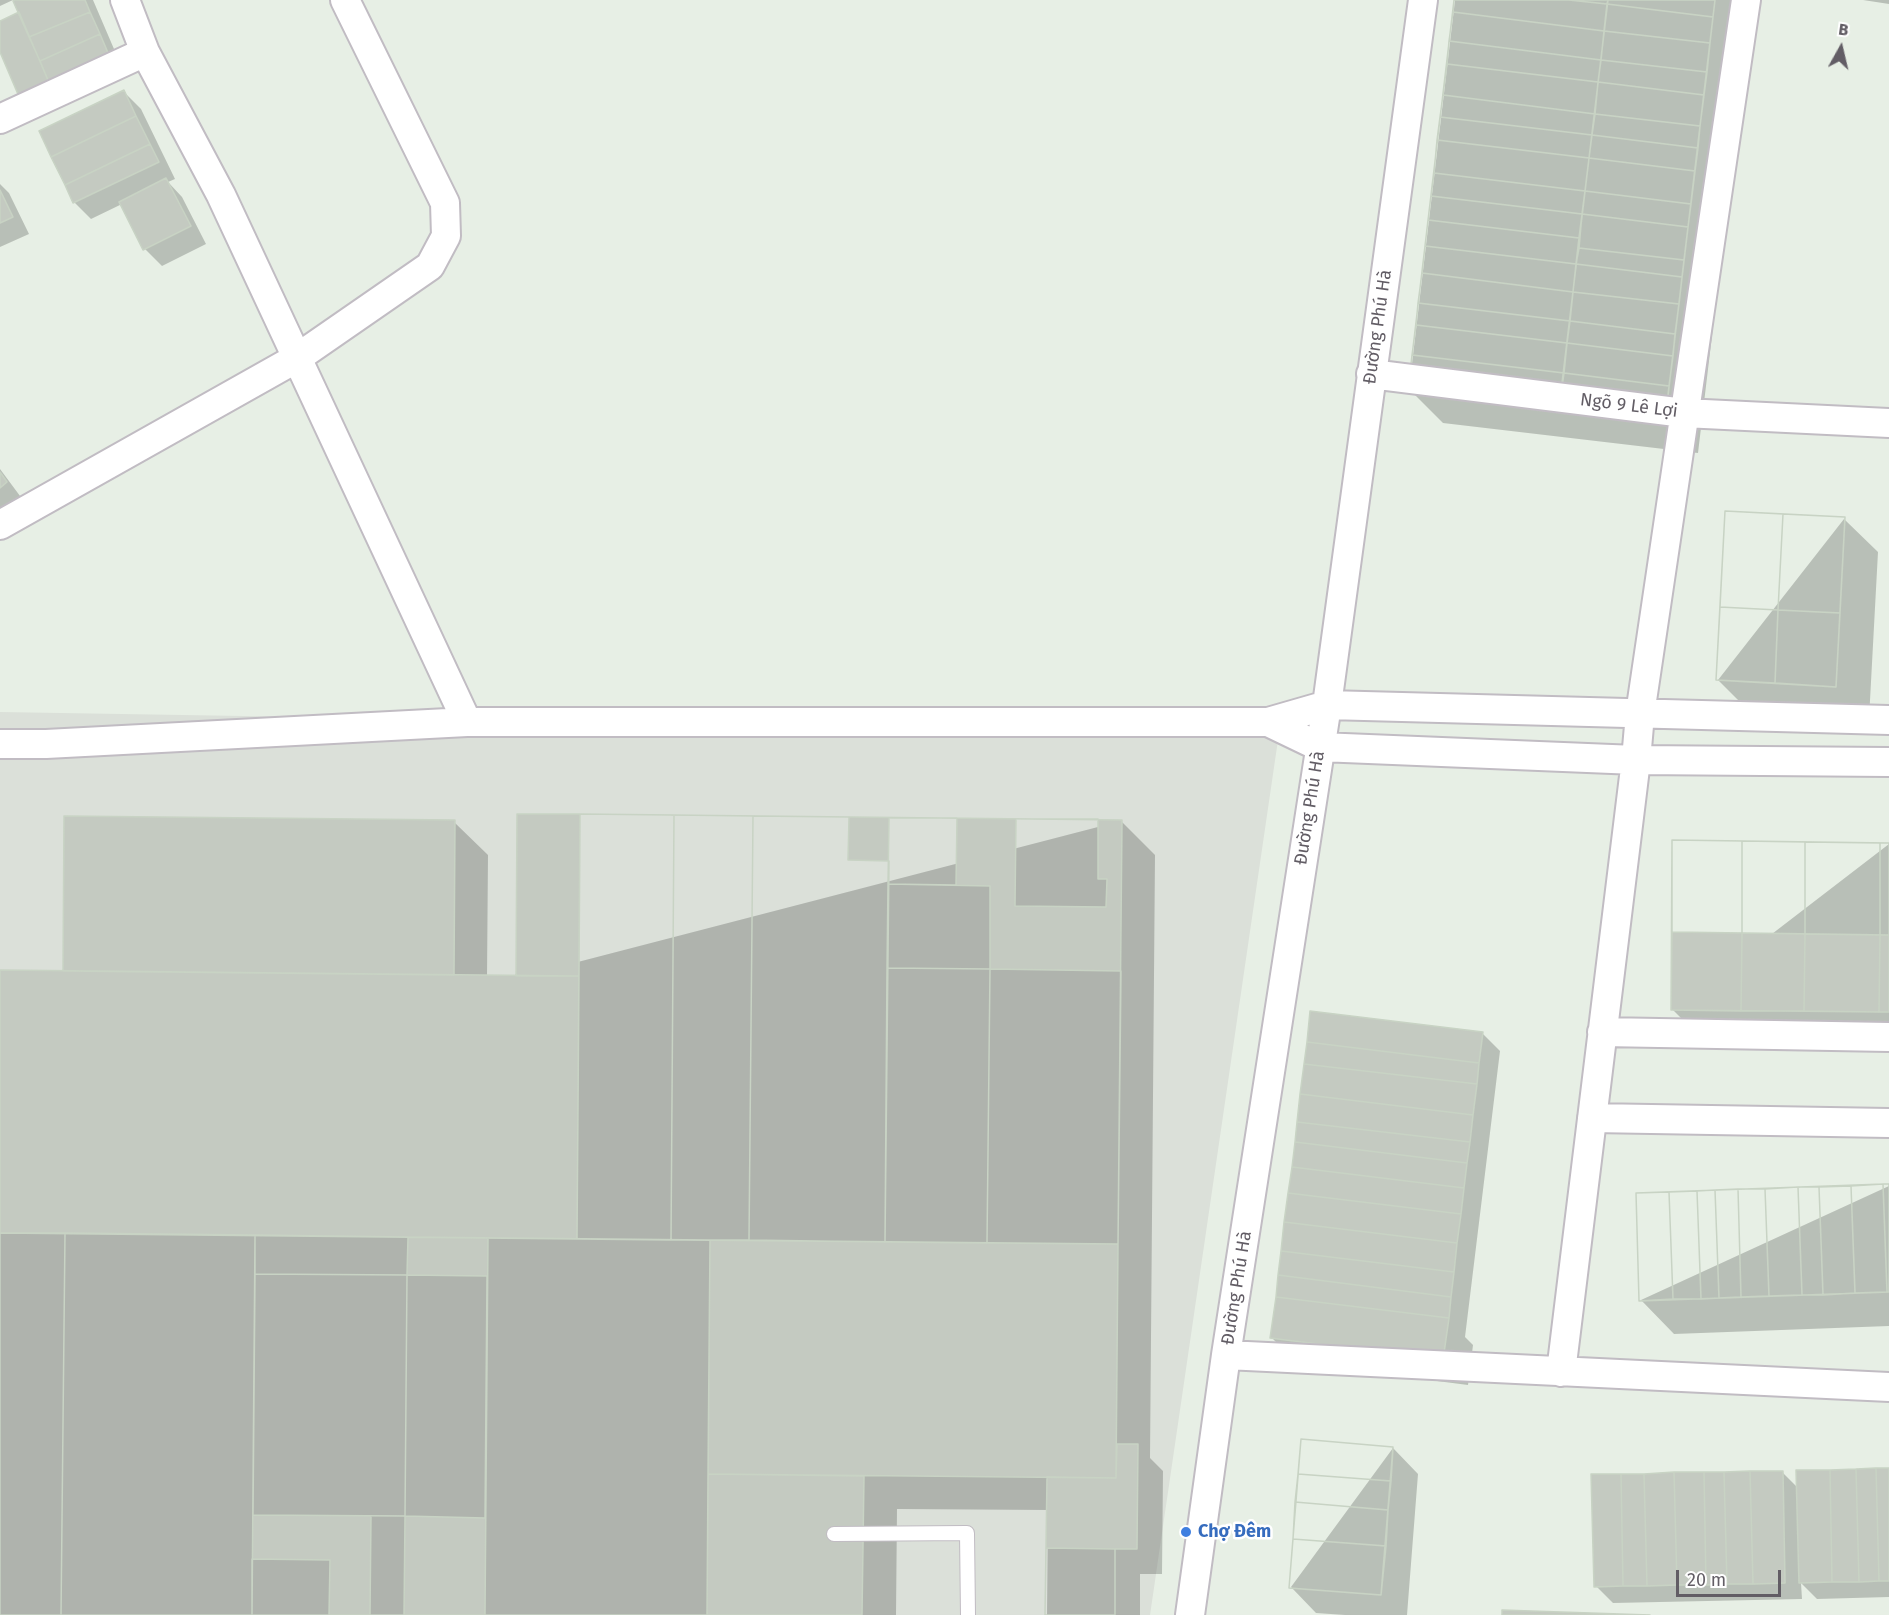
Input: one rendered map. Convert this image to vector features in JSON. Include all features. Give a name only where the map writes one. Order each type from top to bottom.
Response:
[{"type":"street","points":[[125,0],[145,52],[221,195],[467,722]]},
{"type":"street","points":[[0,525],[297,358],[430,266],[446,236],[445,203],[345,0]]},
{"type":"street","name":"Đường Phú Hà","points":[[1190,1615],[1226,1355],[1327,705],[1423,0]]},
{"type":"street","points":[[1561,1372],[1640,714],[1746,0]]},
{"type":"street","points":[[0,118],[145,52]]},
{"type":"street","name":"Ngõ 9 Lê Lợi","points":[[1371,374],[1684,413],[1889,423]]},
{"type":"street","points":[[0,744],[46,744],[467,722],[1268,722],[1327,705],[1889,720]]},
{"type":"street","points":[[1268,722],[1320,747],[1636,760],[1889,762]]},
{"type":"street","points":[[1602,1032],[1889,1037]]},
{"type":"street","points":[[1592,1118],[1889,1123]]},
{"type":"street","points":[[1226,1355],[1889,1387]]},
{"type":"lane","points":[[834,1534],[967,1533],[968,1615]]},
{"type":"shaded area","points":[[0,712],[1279,733],[1150,1615],[0,1615]]},
{"type":"building","points":[[85,0],[90,12],[29,37],[13,1]]},
{"type":"building","points":[[1454,0],[1569,0],[1607,4],[1604,31],[1453,12]]},
{"type":"building","points":[[1454,0],[1608,0],[1559,408],[1408,390]]},
{"type":"building","points":[[1569,0],[1608,0],[1607,4]]},
{"type":"building","points":[[1608,0],[1715,0],[1713,17],[1607,4]]},
{"type":"building","points":[[1608,0],[1715,0],[1665,421],[1559,408]]},
{"type":"building","points":[[1607,4],[1713,17],[1710,43],[1604,31]]},
{"type":"building","points":[[19,12],[50,85],[20,99],[0,52],[0,21]]},
{"type":"building","points":[[90,12],[100,34],[40,61],[29,37]]},
{"type":"building","points":[[1453,12],[1604,31],[1601,60],[1449,41]]},
{"type":"building","points":[[1604,31],[1710,43],[1707,72],[1601,60]]},
{"type":"building","points":[[100,34],[111,60],[50,85],[40,61]]},
{"type":"building","points":[[1449,41],[1601,60],[1598,82],[1447,64]]},
{"type":"building","points":[[1601,60],[1707,72],[1704,95],[1598,82]]},
{"type":"building","points":[[1447,64],[1598,82],[1595,114],[1443,95]]},
{"type":"building","points":[[1598,82],[1704,95],[1700,126],[1595,114]]},
{"type":"building","points":[[124,90],[136,116],[51,157],[39,131]]},
{"type":"building","points":[[1443,95],[1595,114],[1592,135],[1440,117]]},
{"type":"building","points":[[1595,114],[1700,126],[1698,148],[1592,135]]},
{"type":"building","points":[[136,116],[150,144],[65,185],[51,157]]},
{"type":"building","points":[[1440,117],[1592,135],[1589,158],[1437,140]]},
{"type":"building","points":[[1592,135],[1698,148],[1695,171],[1589,158]]},
{"type":"building","points":[[1437,140],[1589,158],[1585,191],[1434,173]]},
{"type":"building","points":[[150,144],[159,162],[73,203],[65,185]]},
{"type":"building","points":[[1589,158],[1695,171],[1691,204],[1585,191]]},
{"type":"building","points":[[1434,173],[1585,191],[1582,214],[1431,196]]},
{"type":"building","points":[[166,178],[191,226],[143,250],[119,202]]},
{"type":"building","points":[[0,190],[13,217],[0,223]]},
{"type":"building","points":[[1585,191],[1691,204],[1688,227],[1582,214]]},
{"type":"building","points":[[1431,196],[1582,214],[1579,238],[1428,220]]},
{"type":"building","points":[[1582,214],[1688,227],[1684,260],[1579,248]]},
{"type":"building","points":[[1428,220],[1579,238],[1576,264],[1425,246]]},
{"type":"building","points":[[1425,246],[1576,264],[1573,292],[1422,273]]},
{"type":"building","points":[[1579,248],[1684,260],[1682,277],[1576,264]]},
{"type":"building","points":[[1576,264],[1682,277],[1679,304],[1573,292]]},
{"type":"building","points":[[1422,273],[1573,292],[1570,321],[1418,303]]},
{"type":"building","points":[[1573,292],[1679,304],[1675,334],[1570,321]]},
{"type":"building","points":[[1418,303],[1570,321],[1567,343],[1416,325]]},
{"type":"building","points":[[1570,321],[1675,334],[1673,356],[1567,343]]},
{"type":"building","points":[[1416,325],[1567,343],[1564,373],[1412,355]]},
{"type":"building","points":[[1567,343],[1673,356],[1669,386],[1564,373]]},
{"type":"building","points":[[1412,355],[1564,373],[1559,408],[1408,390]]},
{"type":"building","points":[[1564,373],[1669,386],[1665,421],[1559,408]]},
{"type":"building","points":[[0,472],[7,482],[0,488]]},
{"type":"building","points":[[1725,511],[1783,514],[1778,610],[1720,607]]},
{"type":"building","points":[[1725,511],[1845,517],[1836,687],[1716,680]]},
{"type":"building","points":[[1783,514],[1845,517],[1840,613],[1778,610]]},
{"type":"building","points":[[1720,607],[1778,610],[1775,683],[1716,680]]},
{"type":"building","points":[[1778,610],[1840,613],[1836,687],[1775,683]]},
{"type":"building","points":[[517,814],[580,814],[579,976],[516,976]]},
{"type":"building","points":[[580,814],[674,815],[671,1240],[577,1239]]},
{"type":"building","points":[[580,814],[1122,820],[1118,1244],[577,1239]]},
{"type":"building","points":[[674,815],[753,816],[749,1240],[671,1240]]},
{"type":"building","points":[[64,816],[455,820],[454,975],[63,971]]},
{"type":"building","points":[[753,816],[849,817],[848,860],[889,861],[885,1242],[749,1240]]},
{"type":"building","points":[[889,818],[957,818],[956,885],[888,884]]},
{"type":"building","points":[[1016,819],[1098,819],[1098,879],[1107,879],[1106,907],[1015,906]]},
{"type":"building","points":[[1672,840],[1742,841],[1742,933],[1672,932]]},
{"type":"building","points":[[1672,840],[1889,843],[1889,1012],[1671,1010]]},
{"type":"building","points":[[1742,841],[1805,842],[1805,934],[1742,933]]},
{"type":"building","points":[[1805,842],[1880,843],[1880,935],[1805,934]]},
{"type":"building","points":[[1880,843],[1889,843],[1889,935],[1880,935]]},
{"type":"building","points":[[888,884],[990,886],[990,969],[887,968]]},
{"type":"building","points":[[1672,932],[1742,933],[1741,1011],[1671,1010]]},
{"type":"building","points":[[1672,932],[1889,935],[1889,1012],[1671,1010]]},
{"type":"building","points":[[1742,933],[1805,934],[1804,1011],[1741,1011]]},
{"type":"building","points":[[1805,934],[1880,935],[1879,1012],[1804,1011]]},
{"type":"building","points":[[1880,935],[1889,935],[1889,1012],[1879,1012]]},
{"type":"building","points":[[887,968],[990,969],[987,1243],[885,1242]]},
{"type":"building","points":[[990,969],[1121,971],[1118,1244],[987,1243]]},
{"type":"building","points":[[0,970],[579,976],[577,1239],[0,1233]]},
{"type":"building","points":[[1310,1011],[1483,1032],[1479,1063],[1307,1042]]},
{"type":"building","points":[[1307,1042],[1479,1063],[1477,1084],[1304,1064]]},
{"type":"building","points":[[1304,1064],[1477,1084],[1473,1115],[1300,1094]]},
{"type":"building","points":[[1300,1094],[1473,1115],[1470,1142],[1297,1122]]},
{"type":"building","points":[[1297,1122],[1470,1142],[1467,1163],[1295,1142]]},
{"type":"building","points":[[1295,1142],[1467,1163],[1464,1188],[1292,1167]]},
{"type":"building","points":[[1292,1167],[1464,1188],[1461,1214],[1288,1193]]},
{"type":"building","points":[[1883,1184],[1889,1184],[1889,1292],[1887,1292]]},
{"type":"building","points":[[1883,1184],[1887,1292],[1855,1293],[1851,1186]]},
{"type":"building","points":[[1889,1184],[1889,1292],[1639,1301],[1636,1193]]},
{"type":"building","points":[[1851,1186],[1855,1293],[1823,1295],[1819,1187]]},
{"type":"building","points":[[1798,1187],[1819,1187],[1823,1295],[1802,1295]]},
{"type":"building","points":[[1798,1187],[1802,1295],[1769,1296],[1765,1189]]},
{"type":"building","points":[[1738,1189],[1765,1189],[1769,1296],[1741,1297]]},
{"type":"building","points":[[1738,1189],[1741,1297],[1719,1298],[1715,1190]]},
{"type":"building","points":[[1715,1190],[1719,1298],[1701,1299],[1697,1191]]},
{"type":"building","points":[[1697,1191],[1701,1299],[1673,1299],[1669,1192]]},
{"type":"building","points":[[1669,1192],[1673,1299],[1639,1301],[1636,1193]]},
{"type":"building","points":[[1288,1193],[1461,1214],[1457,1243],[1284,1222]]},
{"type":"building","points":[[1284,1222],[1457,1243],[1454,1272],[1281,1251]]},
{"type":"building","points":[[0,1233],[65,1233],[61,1615],[0,1615]]},
{"type":"building","points":[[0,1233],[710,1240],[707,1615],[0,1615]]},
{"type":"building","points":[[65,1233],[255,1235],[252,1615],[61,1615]]},
{"type":"building","points":[[255,1235],[408,1237],[407,1275],[255,1274]]},
{"type":"building","points":[[488,1238],[710,1240],[707,1615],[485,1615]]},
{"type":"building","points":[[710,1240],[1118,1244],[1116,1478],[708,1474]]},
{"type":"building","points":[[1281,1251],[1454,1272],[1451,1297],[1278,1275]]},
{"type":"building","points":[[255,1274],[407,1275],[405,1516],[253,1515]]},
{"type":"building","points":[[407,1275],[487,1276],[485,1518],[405,1516]]},
{"type":"building","points":[[1278,1275],[1451,1297],[1449,1318],[1276,1297]]},
{"type":"building","points":[[1276,1297],[1449,1318],[1443,1360],[1270,1338]]},
{"type":"building","points":[[1301,1439],[1393,1447],[1391,1481],[1298,1474]]},
{"type":"building","points":[[1301,1439],[1393,1447],[1381,1595],[1289,1588]]},
{"type":"building","points":[[1117,1444],[1138,1444],[1137,1549],[1115,1549],[1115,1615],[1045,1615],[1047,1477],[1116,1478]]},
{"type":"building","points":[[1876,1468],[1879,1581],[1859,1582],[1856,1469]]},
{"type":"building","points":[[1876,1468],[1889,1468],[1889,1581],[1879,1581]]},
{"type":"building","points":[[1856,1469],[1859,1582],[1832,1582],[1830,1470]]},
{"type":"building","points":[[1796,1470],[1830,1470],[1832,1582],[1799,1583]]},
{"type":"building","points":[[1750,1471],[1753,1584],[1727,1584],[1724,1472]]},
{"type":"building","points":[[1750,1471],[1783,1471],[1785,1583],[1753,1584]]},
{"type":"building","points":[[1674,1472],[1677,1585],[1647,1586],[1644,1474]]},
{"type":"building","points":[[1674,1472],[1704,1472],[1706,1585],[1677,1585]]},
{"type":"building","points":[[1704,1472],[1724,1472],[1727,1584],[1706,1585]]},
{"type":"building","points":[[708,1474],[864,1476],[862,1615],[707,1615]]},
{"type":"building","points":[[1298,1474],[1391,1481],[1388,1510],[1295,1502]]},
{"type":"building","points":[[1591,1474],[1621,1474],[1623,1586],[1594,1587]]},
{"type":"building","points":[[1621,1474],[1644,1474],[1647,1586],[1623,1586]]},
{"type":"building","points":[[1295,1502],[1388,1510],[1386,1546],[1293,1539]]},
{"type":"building","points":[[371,1516],[405,1516],[404,1615],[370,1615]]},
{"type":"building","points":[[1293,1539],[1386,1546],[1381,1595],[1289,1588]]},
{"type":"building","points":[[1046,1548],[1115,1549],[1115,1615],[1045,1615]]},
{"type":"building","points":[[252,1559],[330,1560],[329,1615],[252,1615]]},
{"type":"building","points":[[1502,1610],[1650,1615],[1502,1615]]},
{"type":"place","name":"Chợ Đêm","points":[[1186,1532]]}]
